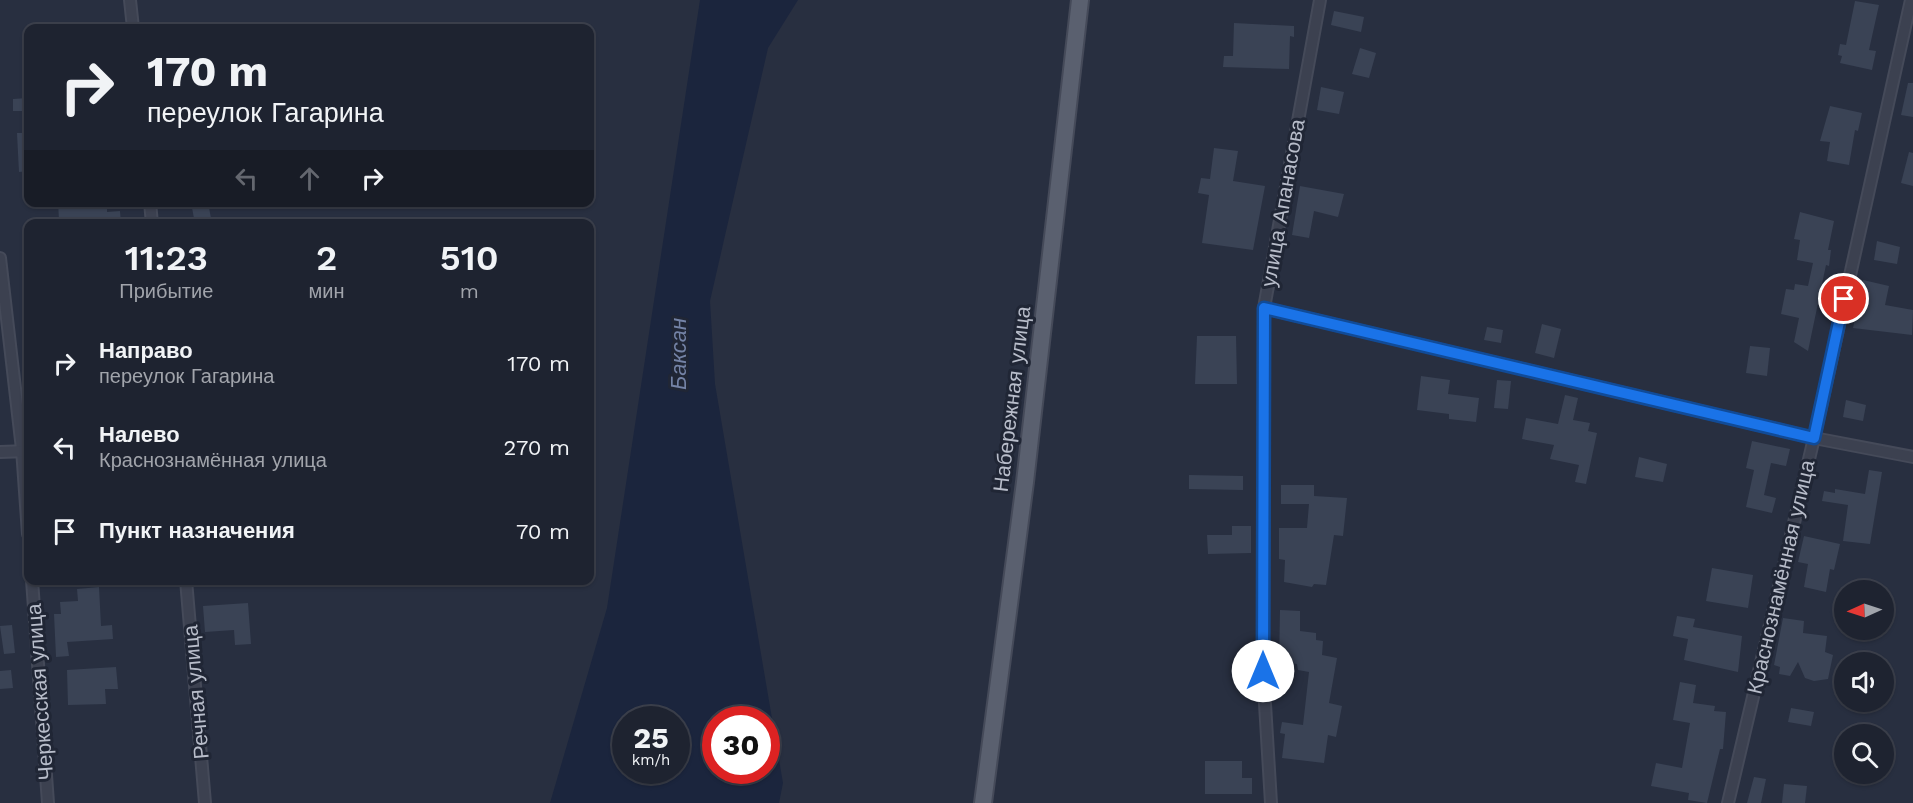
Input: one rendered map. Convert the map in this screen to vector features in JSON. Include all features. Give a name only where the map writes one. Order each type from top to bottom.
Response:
[{"type":"main road","name":"Набережная улица","points":[[983,803],[1025,482],[1080,0]]},
{"type":"street","points":[[130,0],[133,24]]},
{"type":"street","name":"улица Апанасова","points":[[1271,803],[1263,671],[1264,308],[1320,0]]},
{"type":"street","name":"Краснознамённая улица","points":[[1728,803],[1814,438],[1911,0]]},
{"type":"street","points":[[0,258],[24,442]]},
{"type":"street","points":[[1264,308],[1814,438],[1913,457]]},
{"type":"street","points":[[0,452],[24,450]]},
{"type":"street","name":"Черкесская улица","points":[[32,585],[48,803]]},
{"type":"street","name":"Речная улица","points":[[186,585],[205,803]]},
{"type":"water","name":"Баксан","points":[[700,0],[798,0],[768,48],[710,301],[715,384],[770,706],[702,706],[702,784],[780,784],[780,765],[783,783],[779,803],[550,803],[607,608]]},
{"type":"building","points":[[1855,1],[1879,5],[1869,50],[1876,51],[1872,70],[1840,63],[1842,56],[1838,55],[1840,44],[1846,45]]},
{"type":"building","points":[[1334,11],[1364,17],[1361,32],[1331,25]]},
{"type":"building","points":[[1234,23],[1294,26],[1294,37],[1290,36],[1289,69],[1223,67],[1224,56],[1233,56]]},
{"type":"building","points":[[1360,48],[1376,53],[1369,78],[1352,74]]},
{"type":"building","points":[[1908,83],[1913,83],[1913,117],[1901,115]]},
{"type":"building","points":[[1321,87],[1344,92],[1339,114],[1317,110]]},
{"type":"building","points":[[24,98],[24,111],[13,111],[13,99]]},
{"type":"building","points":[[1830,106],[1862,113],[1858,131],[1855,130],[1849,165],[1827,161],[1830,142],[1820,141]]},
{"type":"building","points":[[17,133],[24,133],[24,171],[19,172]]},
{"type":"building","points":[[1214,148],[1238,151],[1233,181],[1265,186],[1253,250],[1202,243],[1209,195],[1198,193],[1201,178],[1210,179]]},
{"type":"building","points":[[1909,152],[1913,153],[1913,186],[1901,183]]},
{"type":"building","points":[[1300,186],[1344,194],[1338,217],[1314,211],[1309,238],[1292,235]]},
{"type":"building","points":[[58,207],[107,207],[107,212],[120,211],[121,219],[82,219],[59,219]]},
{"type":"building","points":[[192,207],[209,207],[211,219],[194,219]]},
{"type":"building","points":[[1800,212],[1834,221],[1828,250],[1831,250],[1829,266],[1826,265],[1808,351],[1794,342],[1799,318],[1781,314],[1786,289],[1794,290],[1795,284],[1808,286],[1813,263],[1797,260],[1800,240],[1794,239]]},
{"type":"building","points":[[1877,241],[1900,247],[1897,264],[1874,260]]},
{"type":"building","points":[[1863,280],[1889,286],[1885,305],[1913,310],[1912,335],[1853,328]]},
{"type":"building","points":[[1542,324],[1561,329],[1554,358],[1535,353]]},
{"type":"building","points":[[1487,327],[1503,330],[1501,343],[1484,340]]},
{"type":"building","points":[[1197,336],[1236,336],[1237,384],[1195,384]]},
{"type":"building","points":[[1750,346],[1770,348],[1767,376],[1746,373]]},
{"type":"building","points":[[1421,376],[1450,380],[1448,394],[1479,398],[1476,422],[1449,419],[1449,414],[1417,410]]},
{"type":"building","points":[[1497,380],[1511,381],[1508,409],[1494,408]]},
{"type":"building","points":[[1565,395],[1578,398],[1573,420],[1590,423],[1588,431],[1597,433],[1586,484],[1575,482],[1579,465],[1550,459],[1554,445],[1522,439],[1526,418],[1558,424]]},
{"type":"building","points":[[1846,400],[1866,405],[1863,421],[1843,417]]},
{"type":"building","points":[[1752,441],[1790,449],[1786,466],[1771,463],[1764,495],[1776,498],[1772,513],[1746,507],[1754,470],[1746,468]]},
{"type":"building","points":[[1639,457],[1667,464],[1663,482],[1635,477]]},
{"type":"building","points":[[1869,470],[1882,472],[1870,544],[1843,541],[1848,505],[1822,501],[1824,491],[1835,493],[1835,489],[1865,494]]},
{"type":"building","points":[[1189,475],[1243,476],[1243,490],[1189,489]]},
{"type":"building","points":[[1281,485],[1314,485],[1314,496],[1347,498],[1343,536],[1334,535],[1326,585],[1314,584],[1312,587],[1284,582],[1285,560],[1279,559],[1279,528],[1307,528],[1309,504],[1281,504]]},
{"type":"building","points":[[1232,526],[1251,526],[1251,553],[1208,554],[1207,535],[1232,535]]},
{"type":"building","points":[[1804,536],[1840,544],[1834,570],[1830,569],[1826,592],[1804,587],[1808,564],[1798,562]]},
{"type":"building","points":[[1712,568],[1753,575],[1748,608],[1706,601]]},
{"type":"building","points":[[99,587],[101,626],[112,625],[113,639],[67,642],[69,656],[56,657],[54,614],[61,614],[60,602],[78,601],[77,589]]},
{"type":"building","points":[[248,603],[251,644],[235,645],[234,630],[205,632],[203,606]]},
{"type":"building","points":[[1280,610],[1300,611],[1300,631],[1316,633],[1316,640],[1323,641],[1322,655],[1337,658],[1329,703],[1342,706],[1336,737],[1328,735],[1324,763],[1282,758],[1285,734],[1280,733],[1282,722],[1303,725],[1309,672],[1298,670],[1297,664],[1279,661]]},
{"type":"building","points":[[1677,616],[1695,619],[1693,627],[1742,636],[1738,672],[1684,660],[1688,639],[1673,636]]},
{"type":"building","points":[[1783,618],[1804,621],[1803,633],[1827,636],[1825,652],[1833,655],[1828,679],[1814,681],[1805,678],[1798,662],[1790,676],[1779,674],[1780,667],[1774,665]]},
{"type":"building","points":[[12,625],[15,653],[4,654],[0,626]]},
{"type":"building","points":[[116,667],[118,689],[105,689],[106,704],[68,705],[67,670]]},
{"type":"building","points":[[11,670],[13,688],[0,689],[0,671]]},
{"type":"building","points":[[1680,682],[1696,685],[1693,703],[1715,706],[1714,711],[1726,712],[1723,749],[1720,749],[1707,803],[1688,800],[1689,793],[1651,786],[1656,763],[1682,768],[1690,723],[1673,720]]},
{"type":"building","points":[[1791,708],[1814,712],[1811,726],[1788,722]]},
{"type":"building","points":[[1205,761],[1242,761],[1242,778],[1252,778],[1252,794],[1205,794]]},
{"type":"building","points":[[1754,777],[1766,779],[1761,803],[1747,803]]},
{"type":"building","points":[[1784,784],[1807,786],[1805,803],[1782,803]]},
{"type":"route","points":[[1263,671],[1264,308],[1814,438],[1844,299]]}]
